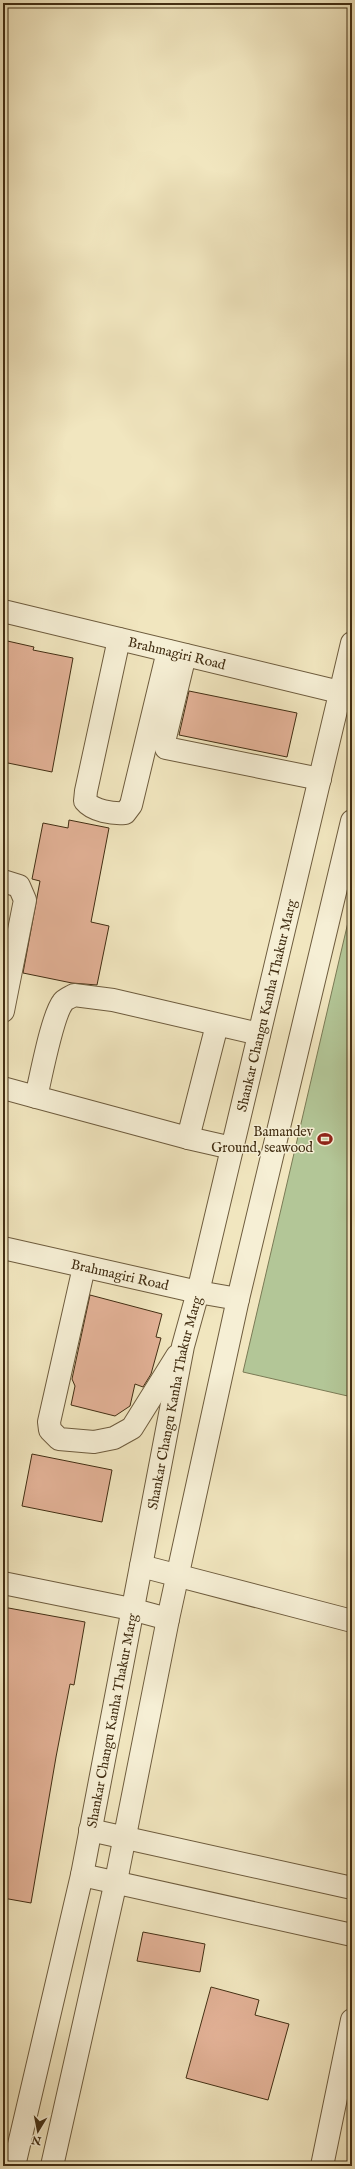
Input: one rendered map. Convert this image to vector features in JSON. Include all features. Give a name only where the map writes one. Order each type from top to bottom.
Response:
[{"type":"street","name":"Brahmagiri Road","points":[[3,612],[346,694]]},
{"type":"street","points":[[119,639],[86,791],[85,801],[90,807],[125,813],[131,805],[177,653]]},
{"type":"street","name":"Shankar Changu Kanha Thakur Marg","points":[[14,2166],[82,1875],[131,1609],[141,1566],[183,1346],[198,1292],[320,779],[346,694],[352,643]]},
{"type":"street","points":[[177,653],[164,742],[166,748],[320,779]]},
{"type":"street","points":[[52,2166],[116,1881],[168,1619],[179,1577],[238,1299],[352,821]]},
{"type":"street","points":[[3,881],[19,886],[25,900],[3,1008]]},
{"type":"street","points":[[36,1097],[49,1039],[58,1013],[63,1002],[74,995],[113,1000],[259,1034]]},
{"type":"street","points":[[188,1138],[217,1025]]},
{"type":"street","points":[[3,1088],[188,1138],[232,1148]]},
{"type":"street","name":"Brahmagiri Road","points":[[3,1248],[198,1292],[238,1299]]},
{"type":"street","points":[[84,1267],[49,1422],[50,1430],[59,1439],[94,1442],[114,1438],[132,1428],[183,1346]]},
{"type":"street","points":[[141,1566],[352,1621]]},
{"type":"street","points":[[3,1583],[131,1609],[168,1619]]},
{"type":"street","points":[[90,1830],[352,1888]]},
{"type":"street","points":[[82,1875],[116,1881],[352,1935]]},
{"type":"street","points":[[322,2166],[352,2020]]},
{"type":"green space","name":"Bamandev Ground, seawood","points":[[352,905],[352,1397],[243,1372]]},
{"type":"building","points":[[3,640],[34,647],[33,650],[73,658],[52,772],[3,762]]},
{"type":"building","points":[[189,691],[297,713],[287,757],[179,735]]},
{"type":"building","points":[[69,820],[109,828],[91,922],[109,926],[97,985],[72,983],[23,973],[40,881],[32,879],[43,823],[68,828]]},
{"type":"building","points":[[90,1295],[162,1314],[156,1337],[161,1338],[151,1374],[143,1387],[135,1384],[130,1406],[115,1416],[71,1405],[75,1386],[72,1379]]},
{"type":"building","points":[[32,1454],[112,1470],[102,1522],[22,1506]]},
{"type":"building","points":[[3,1607],[85,1622],[74,1685],[70,1684],[31,1903],[3,1898]]},
{"type":"building","points":[[143,1932],[205,1944],[200,1972],[137,1961]]},
{"type":"building","points":[[211,1987],[259,2000],[255,2015],[289,2024],[268,2100],[186,2078]]},
{"type":"place","name":"Bamandev Ground, seawood","points":[[325,1139]]}]
